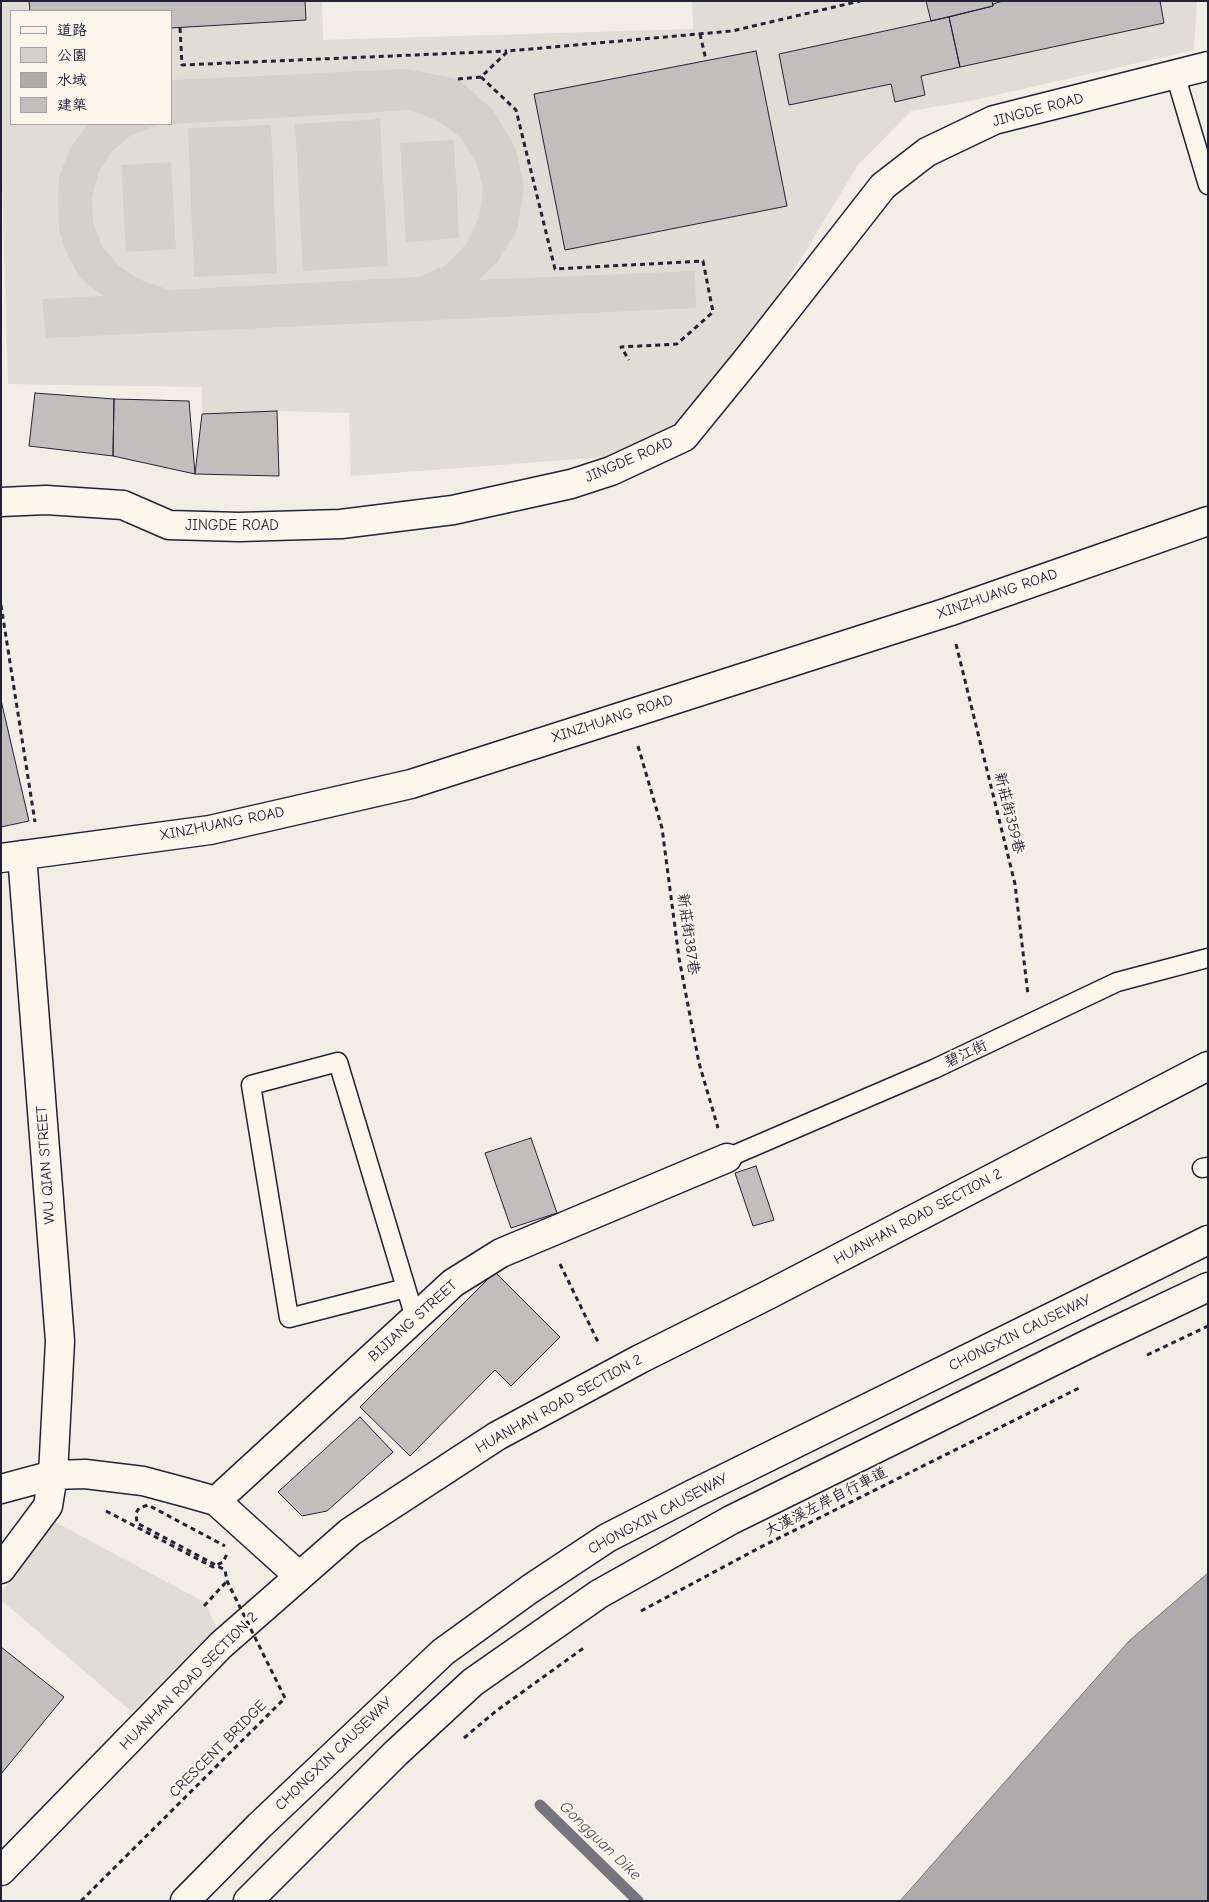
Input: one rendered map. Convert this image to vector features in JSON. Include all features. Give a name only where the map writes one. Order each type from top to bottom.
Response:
[{"type":"street","name":"JINGDE ROAD","points":[[1,502],[46,500],[123,505],[169,525],[239,527],[341,524],[453,510],[570,484],[611,470],[684,437],[883,186],[927,152],[994,120],[1208,66]]},
{"type":"street","name":"XINZHUANG ROAD","points":[[21,855],[210,830],[411,784],[948,612],[1208,521]]},
{"type":"street","name":"WU QIAN STREET","points":[[1,1570],[48,1506],[53,1475],[60,1341],[21,855]]},
{"type":"street","name":"HUANHAN ROAD SECTION 2","points":[[1,1871],[221,1645],[350,1532],[497,1436],[614,1373],[768,1296],[1208,1066]]},
{"type":"street","name":"BIJIANG STREET","points":[[216,1501],[453,1283],[501,1253],[727,1158]]},
{"type":"street","name":"CHONGXIN CAUSEWAY","points":[[185,1901],[266,1820],[443,1652],[530,1589],[607,1538],[1208,1240]]},
{"type":"street","points":[[248,1901],[396,1753],[473,1682],[599,1594],[731,1520],[1096,1340],[1208,1287]]},
{"type":"street","points":[[1,1489],[53,1475],[85,1474],[143,1481],[216,1501],[299,1576]]},
{"type":"lane","points":[[1175,74],[1208,185]]},
{"type":"lane","name":"碧江街","points":[[727,1158],[934,1069],[1117,982],[1208,958]]},
{"type":"lane","points":[[406,1288],[289,1318],[251,1085],[338,1062],[406,1288],[415,1318]]},
{"type":"path","points":[[180,28],[182,65],[508,51],[732,31],[860,1]]},
{"type":"path","points":[[700,34],[706,60]]},
{"type":"path","points":[[458,80],[481,77],[508,51]]},
{"type":"path","points":[[481,77],[516,110],[555,269],[703,261],[713,312],[677,344],[621,347],[629,360]]},
{"type":"path","points":[[1,605],[21,855]]},
{"type":"path","name":"新莊街359巷","points":[[948,612],[1015,884],[1031,1023]]},
{"type":"path","name":"新莊街387巷","points":[[628,714],[662,828],[679,958],[698,1063],[727,1158]]},
{"type":"path","points":[[546,1234],[614,1373]]},
{"type":"path","points":[[1141,1358],[1208,1326]]},
{"type":"path","name":"大漢溪左岸自行車道","points":[[634,1615],[759,1548],[1081,1387]]},
{"type":"path","name":"CRESCENT BRIDGE","points":[[81,1901],[285,1698],[227,1581],[225,1570],[216,1565],[207,1561],[137,1523],[136,1513],[139,1508],[148,1505],[225,1546],[227,1556],[224,1562],[219,1565],[213,1567],[104,1510]]},
{"type":"path","points":[[204,1606],[227,1581]]},
{"type":"path","points":[[474,1730],[496,1711],[593,1641]]},
{"type":"shaded area","points":[[1,1],[322,1],[323,40],[693,29],[692,1],[1197,1],[1194,50],[979,99],[911,111],[858,165],[772,306],[678,426],[607,457],[351,476],[349,413],[277,411],[202,414],[202,387],[8,384],[1,146]]},
{"type":"shaded area","points":[[55,1522],[206,1603],[216,1628],[132,1712],[1,1600],[1,1593]]},
{"type":"green space","points":[[406,69],[458,79],[493,110],[516,149],[524,187],[517,230],[498,261],[479,280],[695,271],[696,308],[46,338],[42,299],[103,296],[80,278],[66,252],[59,229],[59,177],[71,147],[87,125],[156,125],[130,136],[111,152],[98,174],[92,197],[93,222],[102,246],[118,265],[138,279],[169,290],[419,277],[446,265],[467,243],[479,217],[483,188],[476,161],[460,137],[438,121],[411,110],[172,124],[172,81]]},
{"type":"green space","points":[[380,119],[388,266],[303,271],[295,124]]},
{"type":"green space","points":[[271,125],[277,273],[194,277],[188,128]]},
{"type":"green space","points":[[454,140],[459,238],[406,242],[400,143]]},
{"type":"green space","points":[[171,162],[176,249],[126,252],[121,165]]},
{"type":"water","points":[[1208,1573],[1208,1901],[900,1901],[1129,1641]]},
{"type":"building","points":[[29,1],[305,1],[306,20],[172,28],[172,10],[30,10]]},
{"type":"building","points":[[926,1],[992,1],[993,6],[931,21]]},
{"type":"building","points":[[1003,1],[1160,1],[1164,23],[960,67],[949,17],[993,6],[993,4]]},
{"type":"building","points":[[949,17],[960,67],[921,76],[925,95],[895,102],[891,84],[789,105],[779,54]]},
{"type":"building","points":[[756,51],[787,206],[565,250],[534,94]]},
{"type":"building","points":[[35,393],[114,399],[113,456],[29,446]]},
{"type":"building","points":[[114,399],[189,401],[195,474],[113,456]]},
{"type":"building","points":[[277,411],[279,476],[195,474],[202,414]]},
{"type":"building","points":[[1,700],[29,821],[1,827]]},
{"type":"building","points":[[531,1138],[557,1213],[511,1228],[485,1153]]},
{"type":"building","points":[[756,1166],[774,1220],[753,1226],[735,1173]]},
{"type":"building","points":[[495,1272],[560,1337],[511,1386],[495,1370],[410,1456],[360,1407]]},
{"type":"building","points":[[360,1417],[393,1452],[327,1511],[302,1516],[278,1492]]},
{"type":"building","points":[[1,1647],[64,1697],[1,1774]]},
{"type":"waterway","name":"Gongguan Dike","points":[[540,1805],[638,1901]]}]
